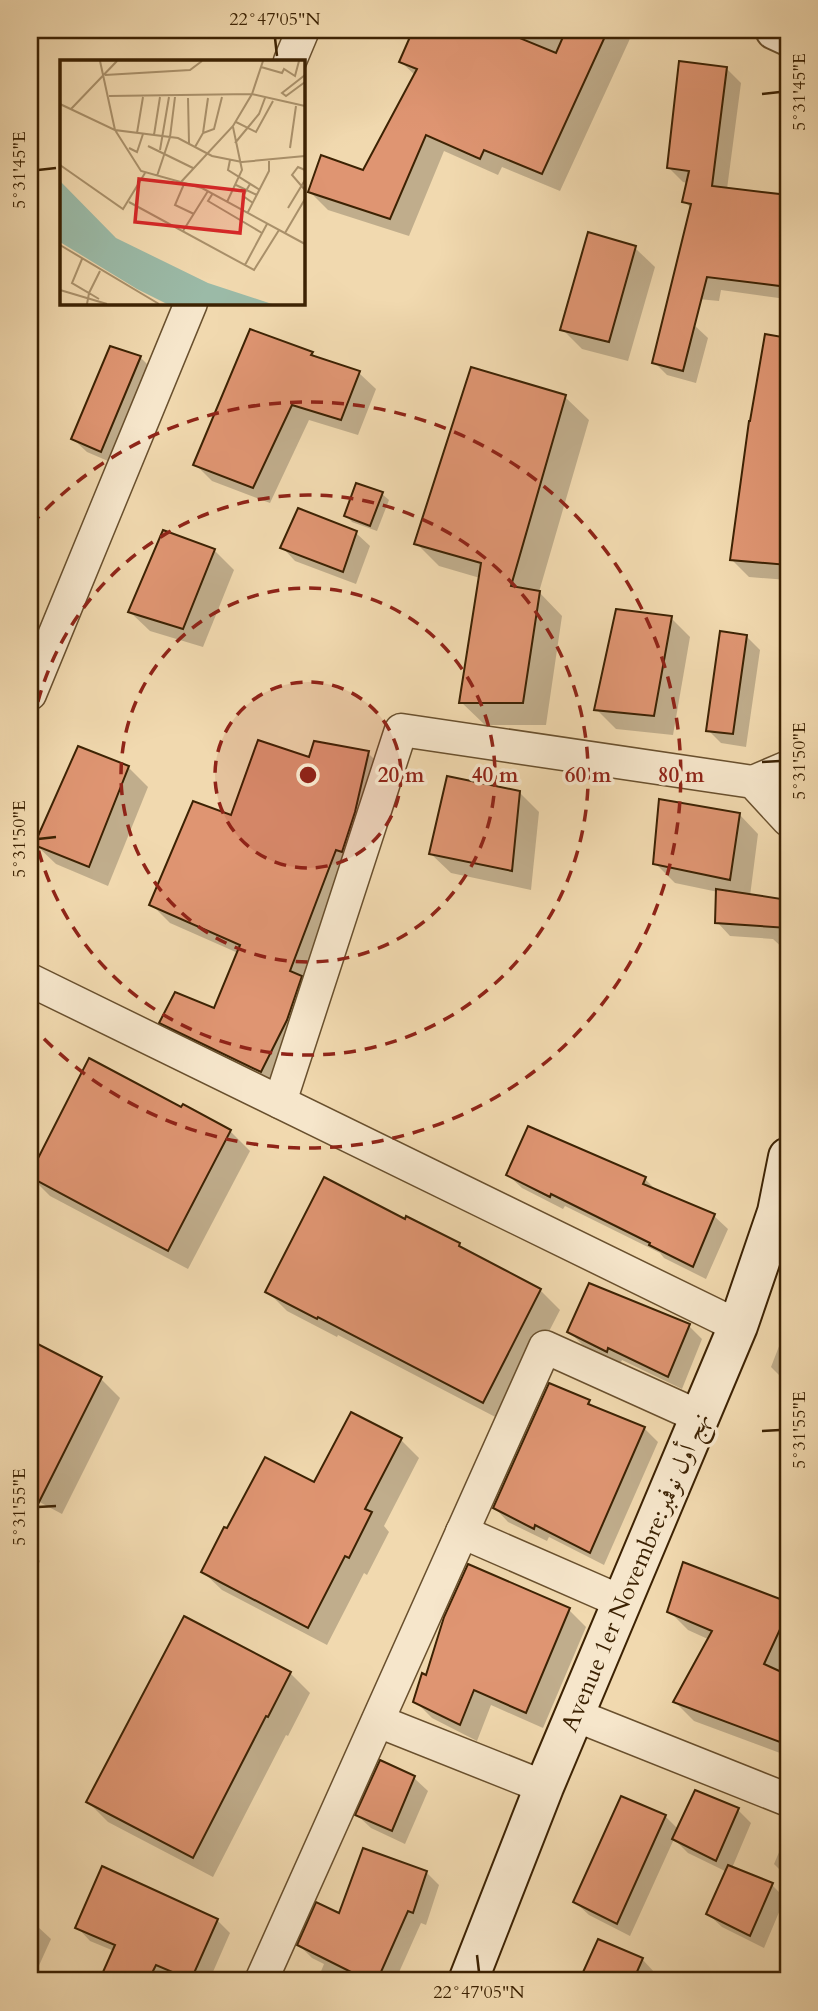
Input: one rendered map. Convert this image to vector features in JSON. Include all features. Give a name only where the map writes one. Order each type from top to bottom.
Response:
[{"type":"main road","points":[[775,30],[788,36]]},
{"type":"main road","name":"Avenue 1er Novembre;نهج أول نوفمبر","points":[[468,1981],[544,1787],[738,1326],[777,1212],[788,1157]]},
{"type":"street","points":[[290,60],[303,30]]},
{"type":"street","points":[[30,694],[191,304]]},
{"type":"street","points":[[280,1102],[401,730],[754,782],[788,767]]},
{"type":"street","points":[[754,782],[788,820]]},
{"type":"street","points":[[30,980],[738,1326]]},
{"type":"street","points":[[261,1981],[545,1347],[700,1417]]},
{"type":"street","points":[[462,1532],[622,1602]]},
{"type":"street","points":[[575,1715],[788,1800]]},
{"type":"street","points":[[378,1721],[544,1787]]},
{"type":"building","points":[[413,30],[500,30],[556,53],[566,30],[608,30],[542,174],[484,150],[480,159],[426,135],[390,219],[308,192],[321,155],[363,170],[417,69],[399,62]]},
{"type":"building","points":[[679,61],[727,67],[712,186],[788,195],[788,287],[707,277],[683,371],[652,363],[691,204],[682,202],[689,171],[667,168]]},
{"type":"building","points":[[588,232],[636,246],[609,342],[560,330]]},
{"type":"building","points":[[250,329],[313,352],[311,355],[360,371],[341,420],[292,405],[253,488],[193,465]]},
{"type":"building","points":[[765,334],[788,338],[788,565],[730,560],[749,421]]},
{"type":"building","points":[[110,346],[141,356],[101,452],[71,439]]},
{"type":"building","points":[[471,367],[566,395],[511,586],[540,591],[523,703],[459,703],[481,563],[414,544]]},
{"type":"building","points":[[356,483],[383,492],[370,526],[344,516]]},
{"type":"building","points":[[298,508],[357,531],[343,572],[280,548]]},
{"type":"building","points":[[163,530],[215,549],[183,629],[128,612]]},
{"type":"building","points":[[616,609],[672,616],[654,716],[594,710]]},
{"type":"building","points":[[720,631],[747,635],[733,734],[706,731]]},
{"type":"building","points":[[258,740],[309,757],[314,741],[369,751],[355,812],[342,852],[336,850],[290,971],[302,976],[287,1020],[261,1072],[159,1023],[175,992],[214,1008],[240,945],[149,905],[193,801],[231,815]]},
{"type":"building","points":[[78,746],[129,766],[89,867],[34,845]]},
{"type":"building","points":[[447,776],[520,791],[512,871],[429,854]]},
{"type":"building","points":[[659,799],[740,813],[730,880],[653,864]]},
{"type":"building","points":[[716,889],[788,900],[788,928],[715,923]]},
{"type":"building","points":[[89,1058],[231,1130],[168,1251],[30,1177]]},
{"type":"building","points":[[528,1126],[646,1177],[643,1184],[715,1214],[693,1267],[551,1194],[550,1197],[506,1175]]},
{"type":"building","points":[[324,1177],[405,1219],[406,1216],[460,1243],[459,1246],[541,1289],[483,1403],[265,1292]]},
{"type":"building","points":[[589,1283],[690,1324],[668,1377],[567,1332]]},
{"type":"building","points":[[30,1340],[102,1377],[30,1520]]},
{"type":"building","points":[[549,1383],[590,1400],[588,1404],[645,1427],[590,1553],[535,1525],[534,1529],[493,1508]]},
{"type":"building","points":[[351,1412],[402,1438],[365,1509],[372,1512],[349,1558],[345,1556],[308,1628],[201,1572],[265,1457],[314,1482]]},
{"type":"building","points":[[683,1562],[788,1602],[788,1612],[764,1664],[788,1675],[788,1745],[673,1702],[712,1631],[667,1612]]},
{"type":"building","points":[[468,1564],[570,1608],[526,1713],[474,1690],[460,1725],[413,1702],[422,1673],[426,1675],[444,1617]]},
{"type":"building","points":[[184,1616],[291,1672],[193,1858],[86,1802]]},
{"type":"building","points":[[380,1760],[415,1776],[392,1831],[355,1815]]},
{"type":"building","points":[[695,1790],[739,1808],[716,1861],[672,1839]]},
{"type":"building","points":[[621,1796],[666,1815],[617,1924],[573,1902]]},
{"type":"building","points":[[363,1848],[427,1871],[413,1913],[408,1911],[377,1981],[369,1981],[297,1945],[316,1902],[339,1913]]},
{"type":"building","points":[[728,1865],[773,1883],[750,1936],[706,1914]]},
{"type":"building","points":[[102,1866],[218,1919],[191,1980],[156,1965],[148,1981],[99,1981],[115,1945],[75,1928]]},
{"type":"building","points":[[598,1939],[643,1958],[633,1981],[579,1981]]}]
